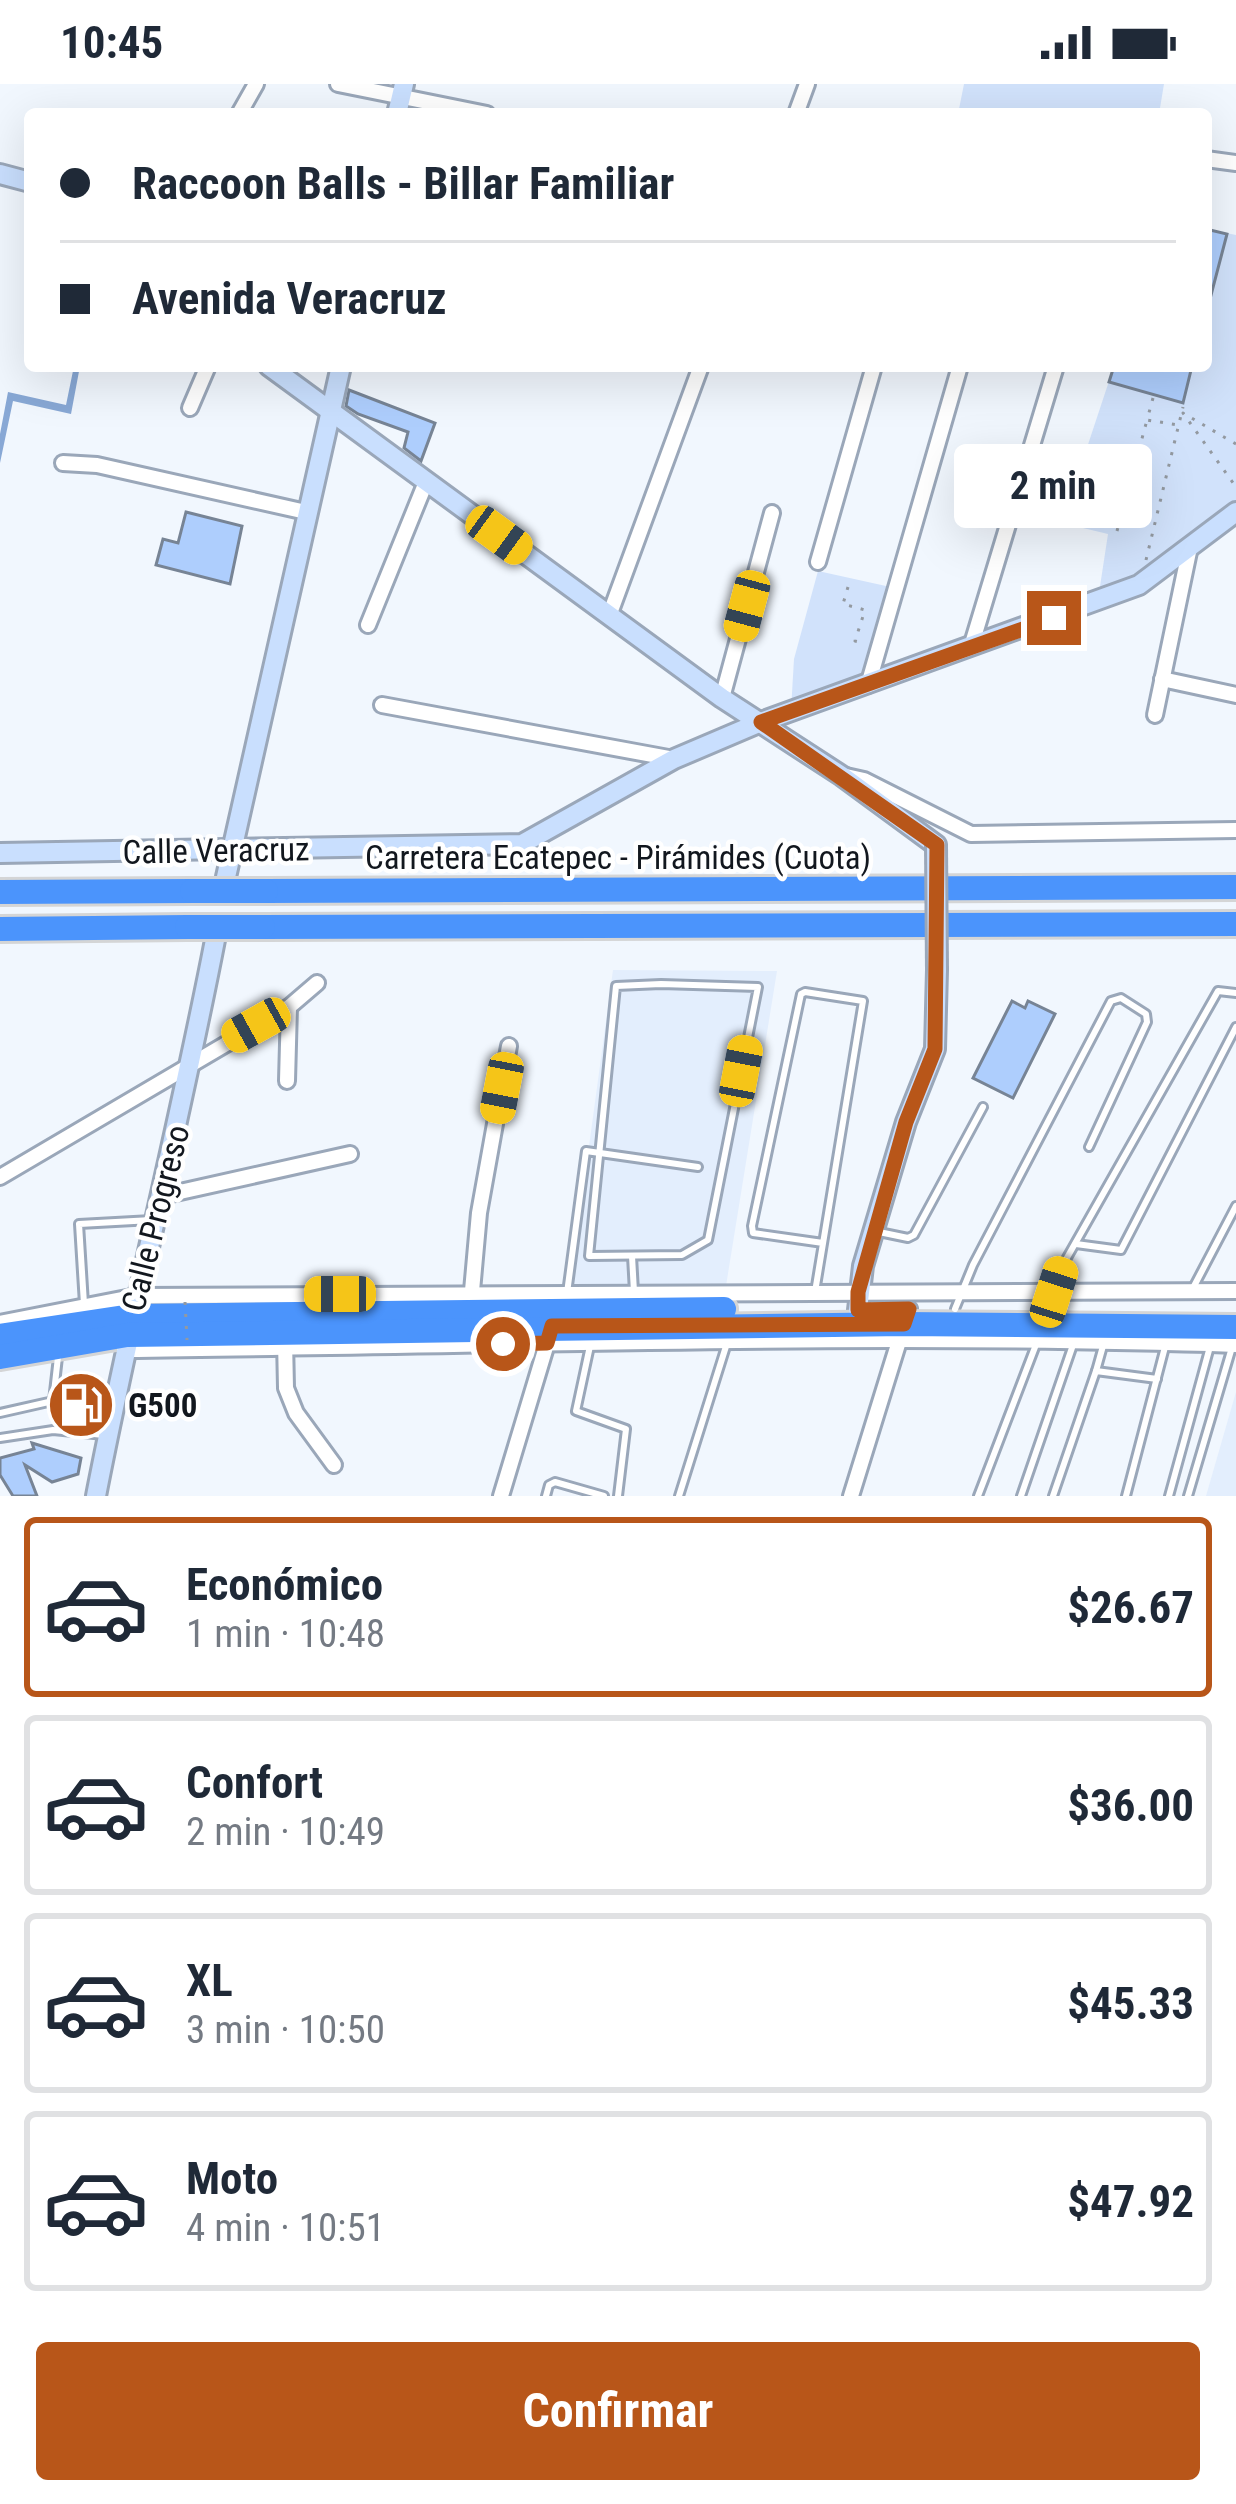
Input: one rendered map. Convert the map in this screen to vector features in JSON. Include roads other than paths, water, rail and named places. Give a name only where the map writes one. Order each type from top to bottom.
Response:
[{"type":"highway","name":"Carretera Ecatepec - Pirámides (Cuota)","points":[[0,892],[1236,887]]},
{"type":"highway","points":[[0,928],[1236,924]]},
{"type":"highway","points":[[0,1357],[130,1324],[285,1340],[558,1318],[634,1300],[858,1301],[904,1325]]},
{"type":"highway","points":[[904,1325],[957,1301],[1107,1333],[1229,1333]]},
{"type":"highway","points":[[0,1336],[471,1302],[558,1318],[592,1334],[729,1334],[1046,1317],[1229,1333]]},
{"type":"street","points":[[338,84],[454,108]]},
{"type":"street","points":[[190,408],[205,372]]},
{"type":"street","points":[[277,372],[722,698],[937,845],[935,1049],[906,1122],[873,1231],[858,1301]]},
{"type":"street","points":[[226,877],[340,372]]},
{"type":"street","points":[[609,616],[699,372]]},
{"type":"street","points":[[818,562],[872,372]]},
{"type":"street","points":[[868,685],[958,372]]},
{"type":"street","points":[[971,647],[1054,372]]},
{"type":"street","points":[[63,463],[97,465],[305,512]]},
{"type":"street","points":[[368,625],[426,482]]},
{"type":"street","name":"Calle Veracruz","points":[[0,853],[522,844],[674,760],[761,722],[1139,585],[1236,512]]},
{"type":"street","points":[[722,698],[772,513]]},
{"type":"street","points":[[1155,715],[1190,547]]},
{"type":"street","points":[[1162,679],[1236,695]]},
{"type":"street","points":[[382,705],[674,760]]},
{"type":"street","points":[[842,776],[864,781],[971,834],[1236,830]]},
{"type":"street","name":"Calle Progreso","points":[[96,1496],[215,940]]},
{"type":"street","points":[[0,1177],[289,1007],[317,983]]},
{"type":"street","points":[[287,1081],[289,1007]]},
{"type":"street","points":[[471,1302],[479,1214],[509,1046]]},
{"type":"street","points":[[161,1196],[350,1154]]},
{"type":"street","points":[[1046,1317],[1192,1291],[1236,1291]]},
{"type":"street","points":[[634,1300],[815,1292],[858,1301],[957,1301]]},
{"type":"street","points":[[0,1323],[84,1304],[130,1324]]},
{"type":"street","points":[[1046,1317],[1074,1342],[1107,1333]]},
{"type":"street","points":[[501,1496],[558,1318]]},
{"type":"street","points":[[851,1496],[904,1325]]},
{"type":"street","points":[[285,1340],[286,1388],[296,1413],[334,1465]]},
{"type":"lane","points":[[616,986],[758,987],[708,1240],[682,1255],[590,1256],[599,1151],[616,986]]},
{"type":"lane","points":[[978,1496],[1064,1263],[1218,991],[1236,993]]},
{"type":"lane","points":[[815,1292],[824,1243],[863,1001],[805,992],[752,1226],[753,1233],[824,1243]]},
{"type":"lane","points":[[957,1301],[1111,1001],[1121,998],[1147,1014],[1147,1022],[1090,1147]]},
{"type":"lane","points":[[1076,1244],[1121,1250],[1236,1027]]},
{"type":"lane","points":[[873,1231],[914,1235],[983,1107]]},
{"type":"lane","points":[[558,1318],[585,1152],[698,1167]]},
{"type":"lane","points":[[1192,1291],[1236,1206]]},
{"type":"lane","points":[[84,1304],[79,1224],[155,1220]]},
{"type":"lane","points":[[632,1256],[634,1300]]},
{"type":"lane","points":[[1053,1496],[1107,1333]]},
{"type":"lane","points":[[1169,1496],[1229,1333]]},
{"type":"lane","points":[[1188,1496],[1229,1333]]},
{"type":"lane","points":[[592,1334],[576,1411],[626,1429],[618,1496]]},
{"type":"lane","points":[[679,1496],[729,1334]]},
{"type":"lane","points":[[1126,1496],[1168,1334]]},
{"type":"lane","points":[[1022,1496],[1074,1342]]},
{"type":"lane","points":[[53,1401],[59,1343]]},
{"type":"lane","points":[[1096,1371],[1157,1379]]},
{"type":"lane","points":[[0,1413],[53,1401],[113,1406]]},
{"type":"lane","points":[[0,1438],[53,1430],[107,1435]]},
{"type":"lane","points":[[546,1496],[549,1485],[556,1482],[604,1496]]},
{"type":"water","points":[[73,372],[79,372],[71,414],[13,401],[0,463],[8,392],[66,405]]},
{"type":"place","name":"G500","points":[[81,1405]]}]
